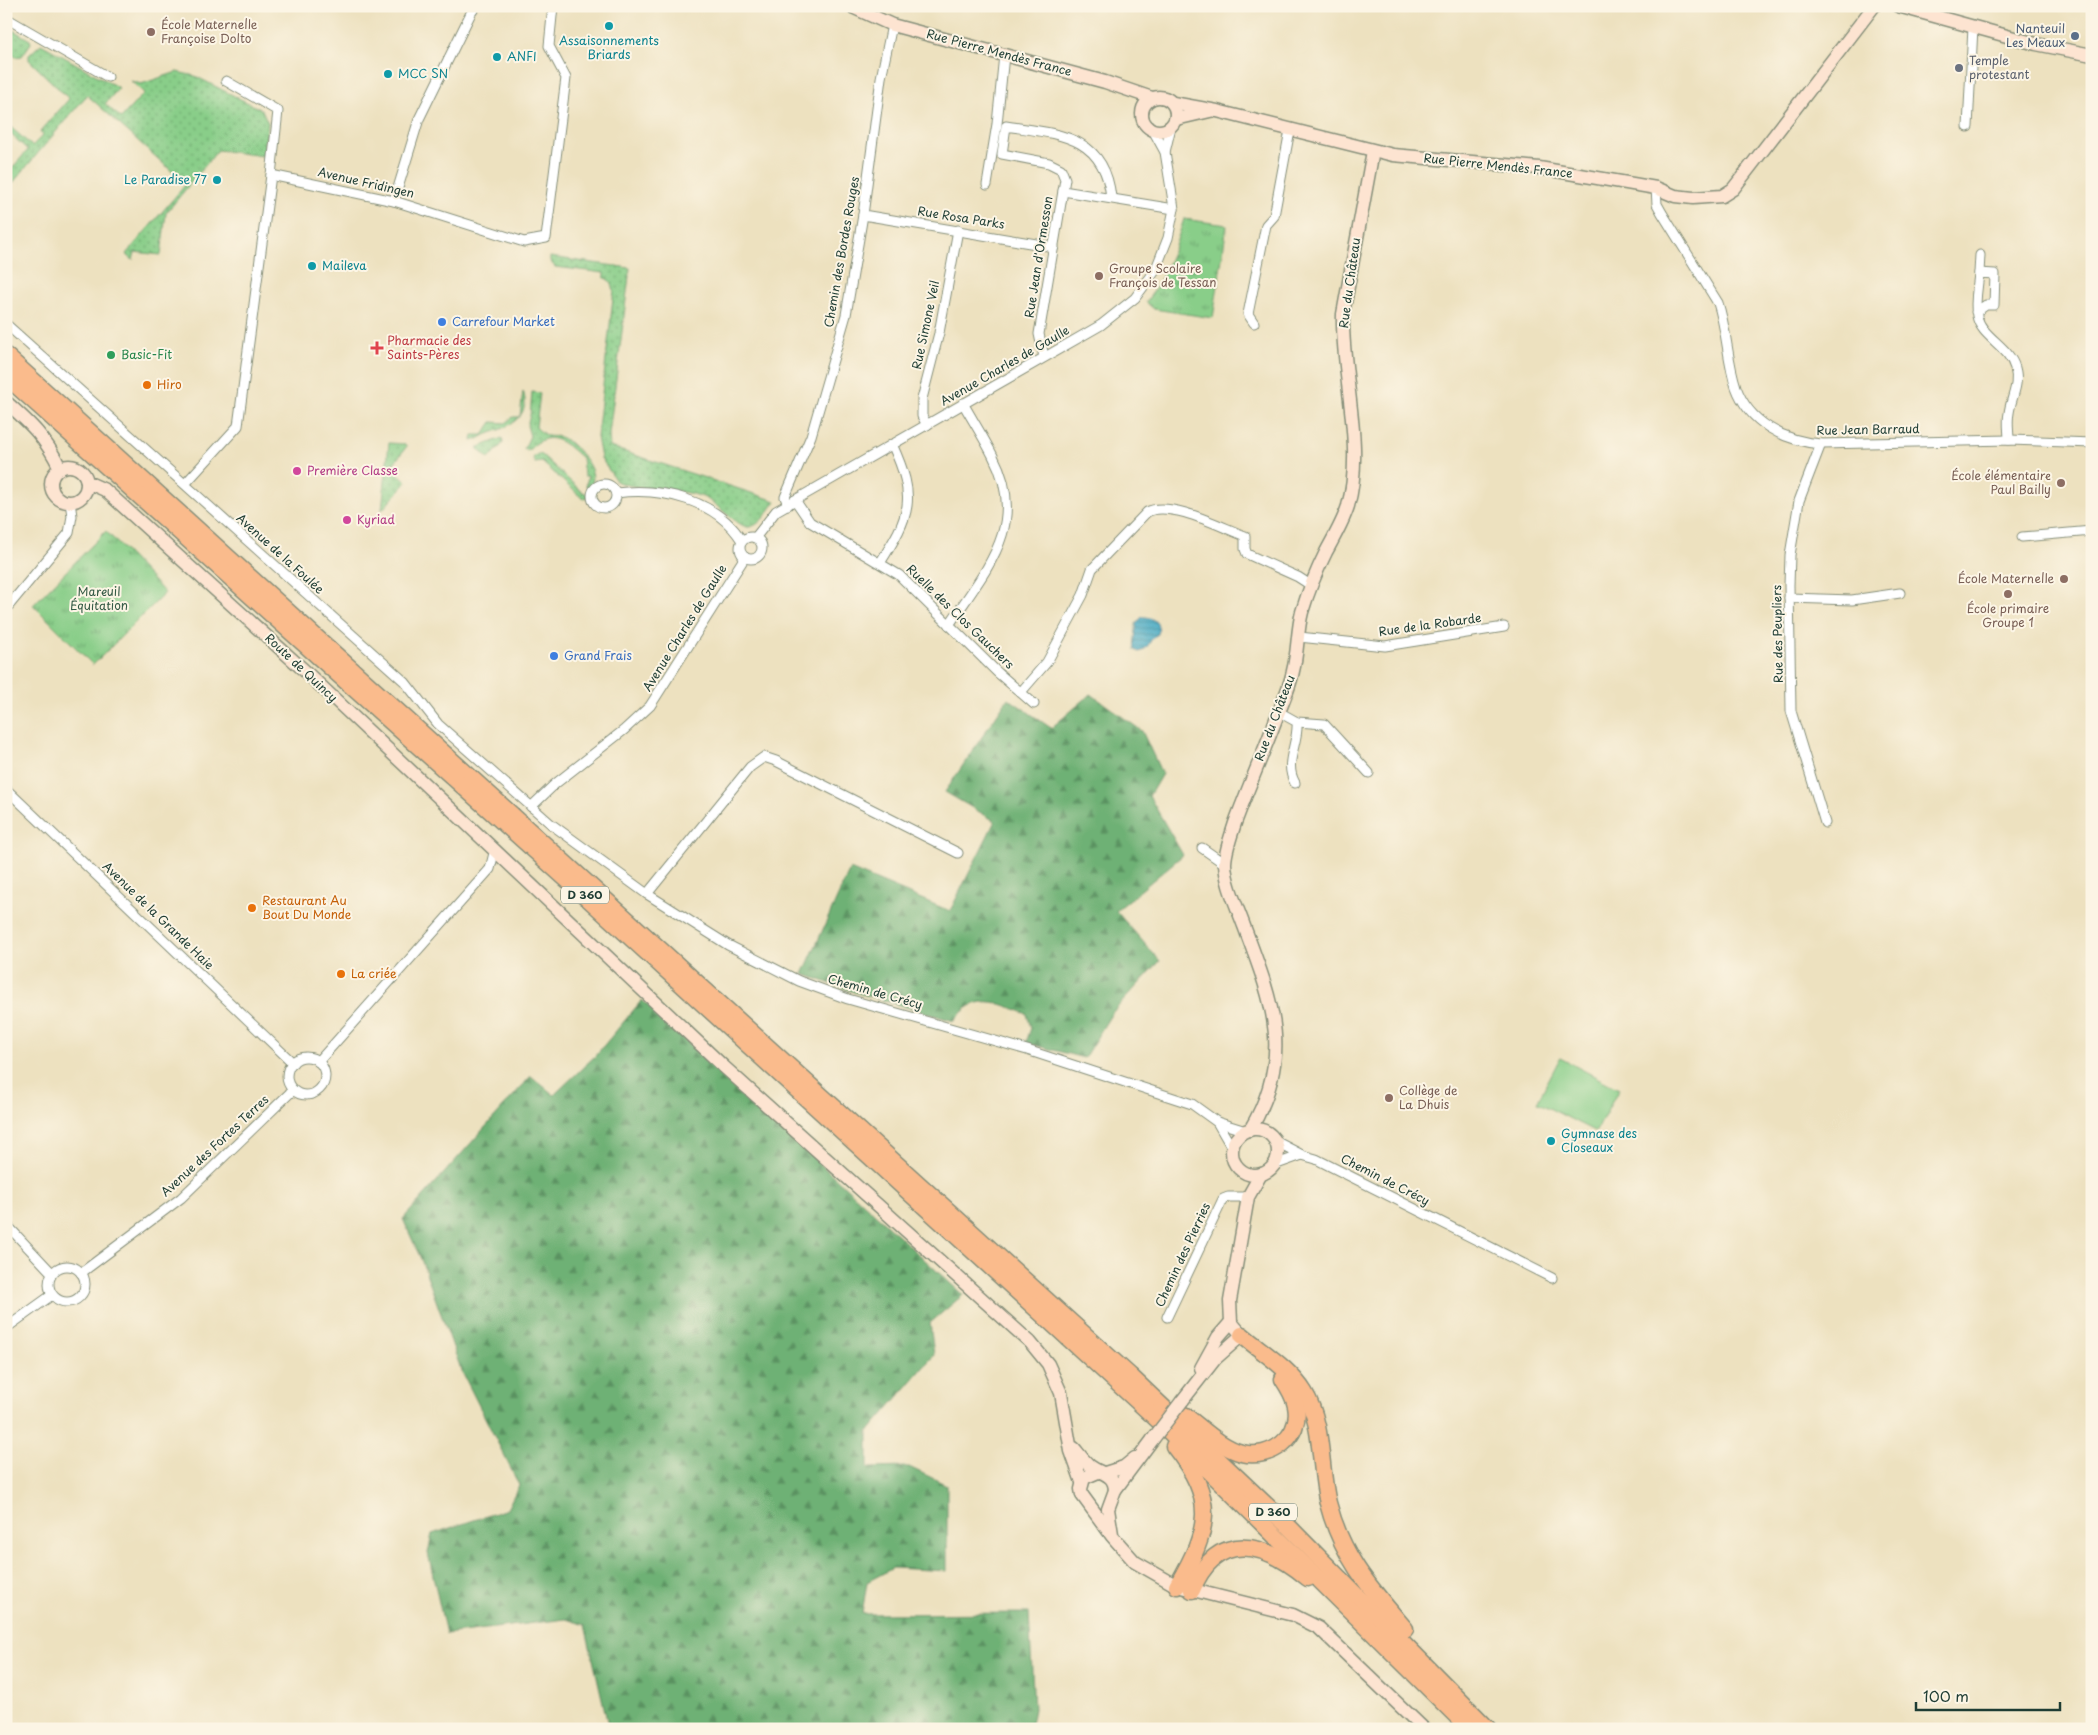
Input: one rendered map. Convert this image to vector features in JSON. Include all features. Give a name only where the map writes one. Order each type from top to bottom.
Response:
[{"type":"highway","name":"D 360","points":[[6,356],[1130,1376],[1286,1524],[1488,1729]]},
{"type":"highway","name":"D 360","points":[[6,376],[581,892],[1158,1420],[1470,1729]]},
{"type":"highway","points":[[1236,1329],[1296,1380],[1310,1406],[1316,1425],[1328,1502],[1345,1551],[1371,1590],[1410,1636],[1413,1652]]},
{"type":"highway","points":[[1130,1376],[1141,1376],[1183,1414],[1226,1446],[1242,1453],[1260,1454],[1276,1449],[1289,1438],[1297,1423],[1297,1407],[1292,1392],[1269,1358]]},
{"type":"highway","points":[[1158,1420],[1162,1435],[1172,1444],[1190,1469],[1199,1487],[1205,1507],[1203,1531],[1184,1588]]},
{"type":"highway","points":[[1184,1588],[1217,1556],[1230,1548],[1246,1546],[1262,1549],[1297,1569],[1378,1646],[1390,1648]]},
{"type":"street","points":[[394,201],[419,119],[466,22],[476,6]]},
{"type":"street","name":"Avenue Fridingen","points":[[270,175],[394,201],[524,242],[546,238],[566,78],[549,46],[552,6]]},
{"type":"street","name":"Rue Pierre Mendès France","points":[[850,6],[892,25],[1105,82],[1152,98]]},
{"type":"street","name":"Rue Pierre Mendès France","points":[[1173,103],[1212,110],[1373,150],[1437,159],[1539,168],[1656,188],[1675,196],[1693,198],[1722,196],[1733,189],[1874,6]]},
{"type":"street","points":[[1898,6],[2036,44],[2092,55]]},
{"type":"street","points":[[6,18],[108,78]]},
{"type":"street","name":"Chemin des Bordes Rouges","points":[[792,502],[785,498],[811,436],[846,315],[863,215],[880,78],[892,25]]},
{"type":"street","points":[[1968,127],[1973,27]]},
{"type":"street","points":[[987,185],[997,124],[1004,55]]},
{"type":"street","points":[[185,484],[238,426],[278,111],[226,81]]},
{"type":"street","name":"Rue Pierre Mendès France","points":[[1105,82],[1131,100],[1142,112]]},
{"type":"street","points":[[1163,97],[1173,103],[1177,113],[1173,123],[1162,131],[1152,130],[1146,125],[1142,112],[1145,104],[1152,98],[1163,97]]},
{"type":"street","name":"Rue Pierre Mendès France","points":[[1173,123],[1212,110]]},
{"type":"street","name":"Avenue Charles de Gaulle","points":[[1165,152],[1173,123]]},
{"type":"street","name":"Rue Jean d'Ormesson","points":[[1044,357],[1039,334],[1064,178],[1060,169],[1049,163],[1002,154],[1006,126],[1058,134],[1086,145],[1099,158],[1108,178],[1110,197]]},
{"type":"street","name":"Avenue Charles de Gaulle","points":[[755,538],[776,511],[1114,317],[1134,298],[1155,271],[1168,238],[1174,209],[1165,152],[1152,130]]},
{"type":"street","points":[[1254,323],[1248,314],[1266,224],[1274,216],[1290,130]]},
{"type":"street","name":"Rue du Château","points":[[1248,1130],[1264,1105],[1271,1081],[1276,1060],[1276,1028],[1270,1002],[1229,885],[1225,864],[1229,842],[1249,783],[1293,673],[1302,612],[1348,507],[1353,465],[1350,396],[1343,332],[1344,314],[1373,150]]},
{"type":"street","name":"Rue Jean Barraud","points":[[1656,188],[1658,204],[1662,213],[1718,303],[1724,319],[1735,385],[1746,406],[1774,432],[1790,439],[1820,444],[2008,440],[2092,443]]},
{"type":"street","name":"Rue Jean d'Ormesson","points":[[1063,191],[1110,197],[1174,209]]},
{"type":"street","name":"Rue Rosa Parks","points":[[863,215],[1054,247]]},
{"type":"street","name":"Rue Simone Veil","points":[[927,425],[922,416],[922,399],[939,334],[958,230]]},
{"type":"street","points":[[1980,255],[1976,312],[1982,327],[2009,354],[2015,368],[2016,388],[2009,412],[2008,440]]},
{"type":"street","points":[[1976,312],[1986,305],[1994,305],[1994,274],[1979,273]]},
{"type":"street","name":"Avenue de la Foulée","points":[[6,324],[405,682],[438,724],[531,807]]},
{"type":"street","points":[[6,402],[37,430],[50,445],[60,468]]},
{"type":"street","points":[[949,624],[997,552],[1007,520],[1006,492],[1001,474],[994,456],[963,403]]},
{"type":"street","points":[[880,563],[902,529],[908,509],[906,482],[892,444]]},
{"type":"street","name":"Rue des Peupliers","points":[[1820,444],[1799,501],[1790,554],[1789,598],[1791,711],[1825,822]]},
{"type":"street","points":[[66,466],[83,471],[87,482],[85,494],[81,498],[70,502],[59,499],[52,489],[52,477],[60,468],[66,466]]},
{"type":"street","name":"Route de Quincy","points":[[87,482],[105,490],[306,672],[723,1066],[1030,1342],[1048,1364],[1061,1393],[1069,1436]]},
{"type":"street","points":[[616,493],[666,494],[696,502],[712,509],[727,522],[742,541]]},
{"type":"street","points":[[6,609],[69,533],[72,516],[70,502]]},
{"type":"street","name":"Ruelle des Clos Gauchers","points":[[792,502],[810,522],[899,574],[997,672],[1034,704]]},
{"type":"street","points":[[1021,692],[1047,662],[1083,595],[1092,570],[1147,512],[1154,509],[1172,509],[1245,536],[1247,554],[1298,577],[1312,586]]},
{"type":"street","points":[[2022,537],[2092,531]]},
{"type":"street","points":[[748,537],[755,538],[762,546],[761,553],[755,558],[745,557],[740,548],[742,541],[748,537]]},
{"type":"street","name":"Avenue Charles de Gaulle","points":[[531,807],[555,784],[624,730],[650,706],[745,557]]},
{"type":"street","points":[[1789,598],[1852,600],[1900,593]]},
{"type":"street","name":"Rue de la Robarde","points":[[1299,637],[1385,646],[1504,627]]},
{"type":"street","points":[[1279,712],[1297,722],[1324,724],[1369,773]]},
{"type":"street","points":[[1295,783],[1290,774],[1289,763],[1298,733],[1297,722]]},
{"type":"street","points":[[647,894],[750,766],[764,757],[776,761],[958,853]]},
{"type":"street","name":"Avenue de la Grande Haie","points":[[6,789],[293,1063]]},
{"type":"street","name":"Chemin de Crécy","points":[[531,807],[587,852],[647,894],[728,945],[799,981],[848,999],[1027,1050],[1192,1104],[1217,1122],[1248,1130]]},
{"type":"street","points":[[1202,848],[1225,864]]},
{"type":"street","points":[[318,1062],[490,869],[495,850]]},
{"type":"street","points":[[490,869],[504,865],[508,861]]},
{"type":"street","points":[[303,1058],[318,1062],[324,1073],[320,1089],[310,1095],[304,1095],[289,1086],[287,1074],[293,1063],[303,1058]]},
{"type":"street","name":"Avenue des Fortes Terres","points":[[82,1273],[181,1198],[293,1090]]},
{"type":"street","name":"Chemin de Crécy","points":[[1217,1122],[1232,1148]]},
{"type":"street","points":[[1248,1198],[1240,1170],[1233,1160],[1232,1148],[1237,1137],[1248,1130],[1264,1131],[1275,1141],[1278,1153],[1274,1165]]},
{"type":"street","name":"Chemin de Crécy","points":[[1275,1141],[1302,1155],[1316,1159],[1552,1278]]},
{"type":"street","points":[[1089,1504],[1102,1506],[1113,1495],[1194,1383],[1220,1354],[1236,1329],[1230,1301],[1248,1198],[1261,1174],[1274,1165],[1302,1155]]},
{"type":"street","points":[[1240,1170],[1250,1175],[1261,1174]]},
{"type":"street","name":"Chemin des Pierries","points":[[1167,1318],[1224,1198],[1228,1196],[1248,1198]]},
{"type":"street","points":[[6,1224],[52,1272]]},
{"type":"street","points":[[65,1266],[74,1267],[82,1273],[85,1288],[76,1300],[60,1302],[52,1295],[48,1284],[52,1272],[65,1266]]},
{"type":"street","points":[[6,1328],[52,1295]]},
{"type":"street","points":[[1069,1436],[1080,1456],[1112,1479],[1113,1495],[1108,1509],[1112,1536]]},
{"type":"street","points":[[1069,1436],[1082,1482],[1082,1495],[1112,1536],[1135,1562],[1184,1588],[1293,1614],[1319,1628],[1424,1729]]},
{"type":"street","points":[[1082,1482],[1088,1474],[1124,1467],[1143,1452]]},
{"type":"green space","points":[[6,26],[30,40],[31,43],[22,56],[16,57],[10,54],[6,58]]},
{"type":"green space","points":[[41,44],[119,88],[105,104],[121,118],[144,93],[131,81],[141,84],[177,72],[195,76],[262,110],[268,123],[263,156],[218,150],[166,213],[161,255],[135,252],[133,260],[126,254],[186,184],[87,95],[6,191],[6,175],[28,150],[6,130],[6,123],[32,146],[43,135],[40,132],[69,99],[29,60],[29,55]]},
{"type":"green space","points":[[1184,219],[1227,225],[1213,318],[1154,309],[1146,302],[1164,272]]},
{"type":"green space","points":[[550,257],[630,268],[609,434],[610,447],[776,501],[756,524],[748,527],[743,526],[703,497],[682,492],[633,486],[616,481],[601,458],[597,437],[614,290],[611,282],[604,277],[604,273],[555,267],[550,261]]},
{"type":"green space","points":[[523,391],[525,400],[522,414],[520,415]]},
{"type":"green space","points":[[532,392],[540,393],[536,427],[545,435],[564,439],[581,454],[593,475],[589,487],[586,486],[588,476],[584,476],[582,458],[563,442],[550,438],[536,444],[528,451],[524,449],[530,436],[527,425],[530,416]]},
{"type":"green space","points":[[513,417],[519,417],[511,424],[472,441],[473,435],[483,435],[492,422],[506,423]]},
{"type":"green space","points":[[502,438],[503,443],[489,459],[477,448]]},
{"type":"green space","points":[[389,443],[407,446],[391,467],[407,482],[382,510]]},
{"type":"green space","points":[[537,454],[542,455],[581,491],[587,494],[587,498],[582,498],[542,462],[535,463],[533,458]]},
{"type":"green space","name":"Mareuil Équitation","points":[[106,531],[165,593],[93,665],[33,605]]},
{"type":"green space","points":[[1091,694],[1142,731],[1162,774],[1149,796],[1183,855],[1116,911],[1160,961],[1112,1013],[1084,1058],[1026,1043],[1031,1028],[1027,1014],[997,1003],[979,1002],[963,1012],[954,1021],[854,992],[803,974],[850,869],[950,911],[995,821],[945,792],[1008,698],[1051,728]]},
{"type":"green space","points":[[642,1000],[963,1295],[930,1323],[934,1355],[868,1432],[868,1468],[909,1467],[947,1485],[947,1571],[893,1568],[867,1582],[862,1614],[1029,1613],[1034,1709],[1030,1729],[609,1729],[585,1625],[566,1619],[446,1634],[428,1553],[432,1534],[507,1509],[519,1485],[462,1372],[421,1259],[403,1219],[531,1076],[554,1095],[595,1056]]},
{"type":"green space","points":[[1560,1058],[1619,1089],[1596,1132],[1537,1102]]},
{"type":"water","points":[[1142,617],[1155,621],[1159,630],[1158,634],[1152,638],[1145,649],[1139,652],[1135,650],[1136,624]]},
{"type":"place","name":"Assaisonnements Briards","points":[[609,26]]},
{"type":"place","name":"École Maternelle Françoise Dolto","points":[[151,32]]},
{"type":"place","name":"Nanteuil Les Meaux","points":[[2075,36]]},
{"type":"place","name":"ANFI","points":[[497,57]]},
{"type":"place","name":"Temple protestant","points":[[1959,68]]},
{"type":"place","name":"MCC SN","points":[[388,74]]},
{"type":"place","name":"Le Paradise 77","points":[[217,180]]},
{"type":"place","name":"Maileva","points":[[312,266]]},
{"type":"place","name":"Groupe Scolaire François de Tessan","points":[[1099,276]]},
{"type":"place","name":"Carrefour Market","points":[[442,322]]},
{"type":"place","name":"Pharmacie des Saints-Pères","points":[[377,348]]},
{"type":"place","name":"Basic-Fit","points":[[111,355]]},
{"type":"place","name":"Hiro","points":[[147,385]]},
{"type":"place","name":"Première Classe","points":[[297,471]]},
{"type":"place","name":"École élémentaire Paul Bailly","points":[[2061,483]]},
{"type":"place","name":"Kyriad","points":[[347,520]]},
{"type":"place","name":"École Maternelle","points":[[2064,579]]},
{"type":"place","name":"École primaire Groupe 1","points":[[2008,594]]},
{"type":"place","name":"Grand Frais","points":[[554,656]]},
{"type":"place","name":"Restaurant Au Bout Du Monde","points":[[252,908]]},
{"type":"place","name":"La criée","points":[[341,974]]},
{"type":"place","name":"Collège de La Dhuis","points":[[1389,1098]]},
{"type":"place","name":"Gymnase des Closeaux","points":[[1551,1141]]}]
